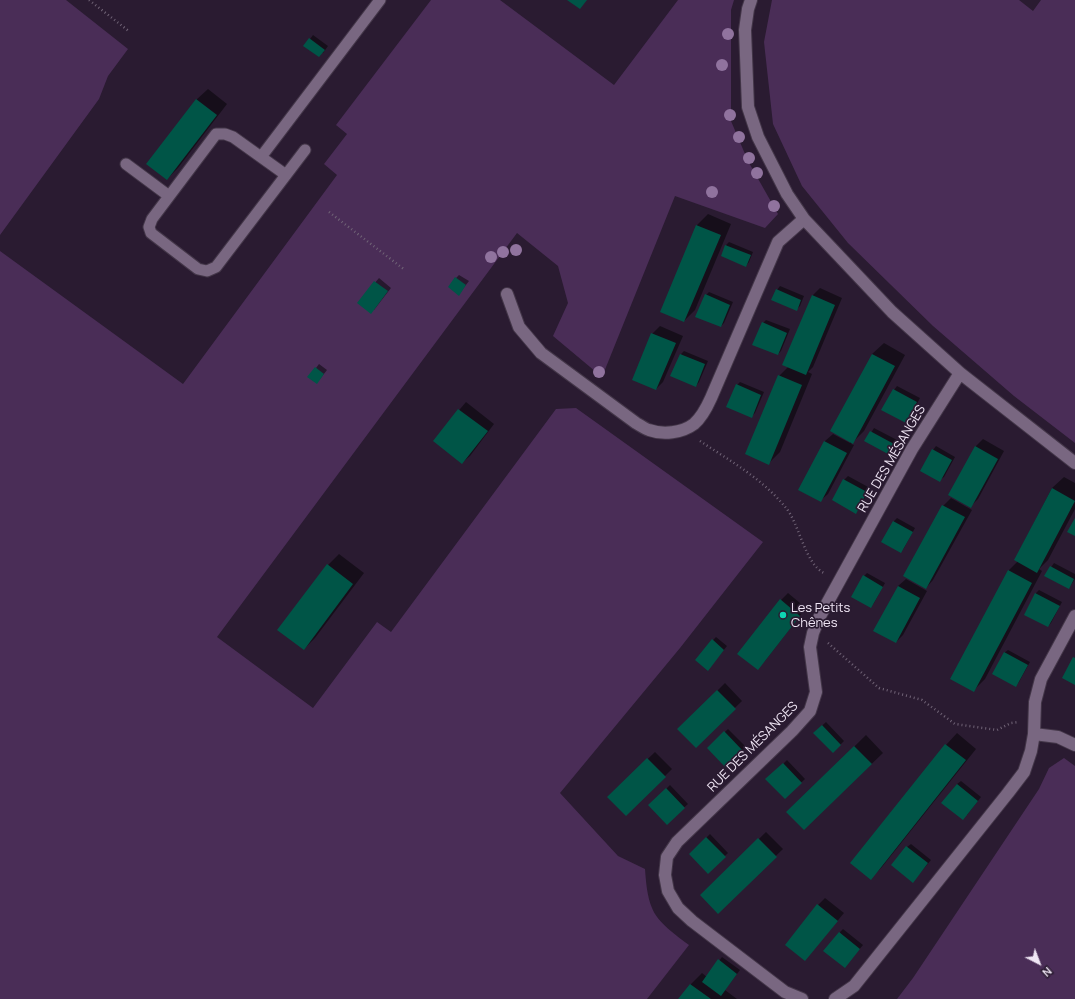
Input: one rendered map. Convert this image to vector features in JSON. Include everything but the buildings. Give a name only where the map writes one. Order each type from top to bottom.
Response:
[{"type":"street","points":[[751,0],[745,30],[748,107],[758,137],[787,194],[804,219],[892,312],[960,373],[1075,463]]},
{"type":"street","points":[[508,294],[519,327],[541,353],[636,423],[648,430],[672,432],[686,428],[694,423],[703,414],[778,242],[804,219]]},
{"type":"street","name":"RUE DES MÉSANGES","points":[[802,999],[785,992],[692,922],[678,908],[668,891],[665,875],[667,857],[677,842],[792,731],[810,711],[816,692],[810,647],[813,633],[839,580],[912,450],[960,373]]},
{"type":"street","points":[[835,999],[854,986],[1024,772],[1031,751],[1034,734],[1035,702],[1041,680],[1075,616]]},
{"type":"street","points":[[1034,734],[1058,737],[1075,745]]},
{"type":"lane","points":[[261,157],[380,0]]},
{"type":"lane","points":[[286,175],[233,137],[225,134],[216,134],[152,219],[149,227],[151,233],[198,269],[208,272],[216,267],[286,175],[305,150]]},
{"type":"lane","points":[[126,164],[169,196]]},
{"type":"path","points":[[89,0],[130,32]]},
{"type":"path","points":[[329,212],[405,270]]},
{"type":"path","points":[[686,428],[700,441],[753,475],[787,508],[806,551],[819,571],[839,580]]},
{"type":"path","points":[[813,633],[830,645],[879,688],[922,700],[955,724],[997,730],[1011,723],[1035,720]]},
{"type":"shaded area","points":[[0,0],[66,0],[128,49],[108,76],[99,99],[0,235]]},
{"type":"shaded area","points":[[431,0],[500,0],[614,85],[678,0],[734,0],[731,10],[731,121],[748,161],[778,214],[765,228],[675,196],[602,377],[553,336],[568,303],[558,266],[517,233],[217,637],[313,708],[377,622],[391,632],[556,409],[576,408],[763,542],[680,648],[560,793],[618,856],[645,869],[650,903],[655,913],[668,928],[689,945],[647,999],[0,999],[0,251],[183,384],[337,175],[324,164],[347,134],[336,125]]},
{"type":"shaded area","points":[[772,0],[1019,0],[1033,11],[1041,0],[1075,0],[1075,443],[1014,396],[933,326],[848,243],[802,186],[773,124],[764,42]]},
{"type":"shaded area","points":[[1064,758],[1075,766],[1075,999],[897,999],[913,978],[1039,789],[1049,768]]},
{"type":"place","name":"Les Petits Chênes","points":[[783,615]]}]
